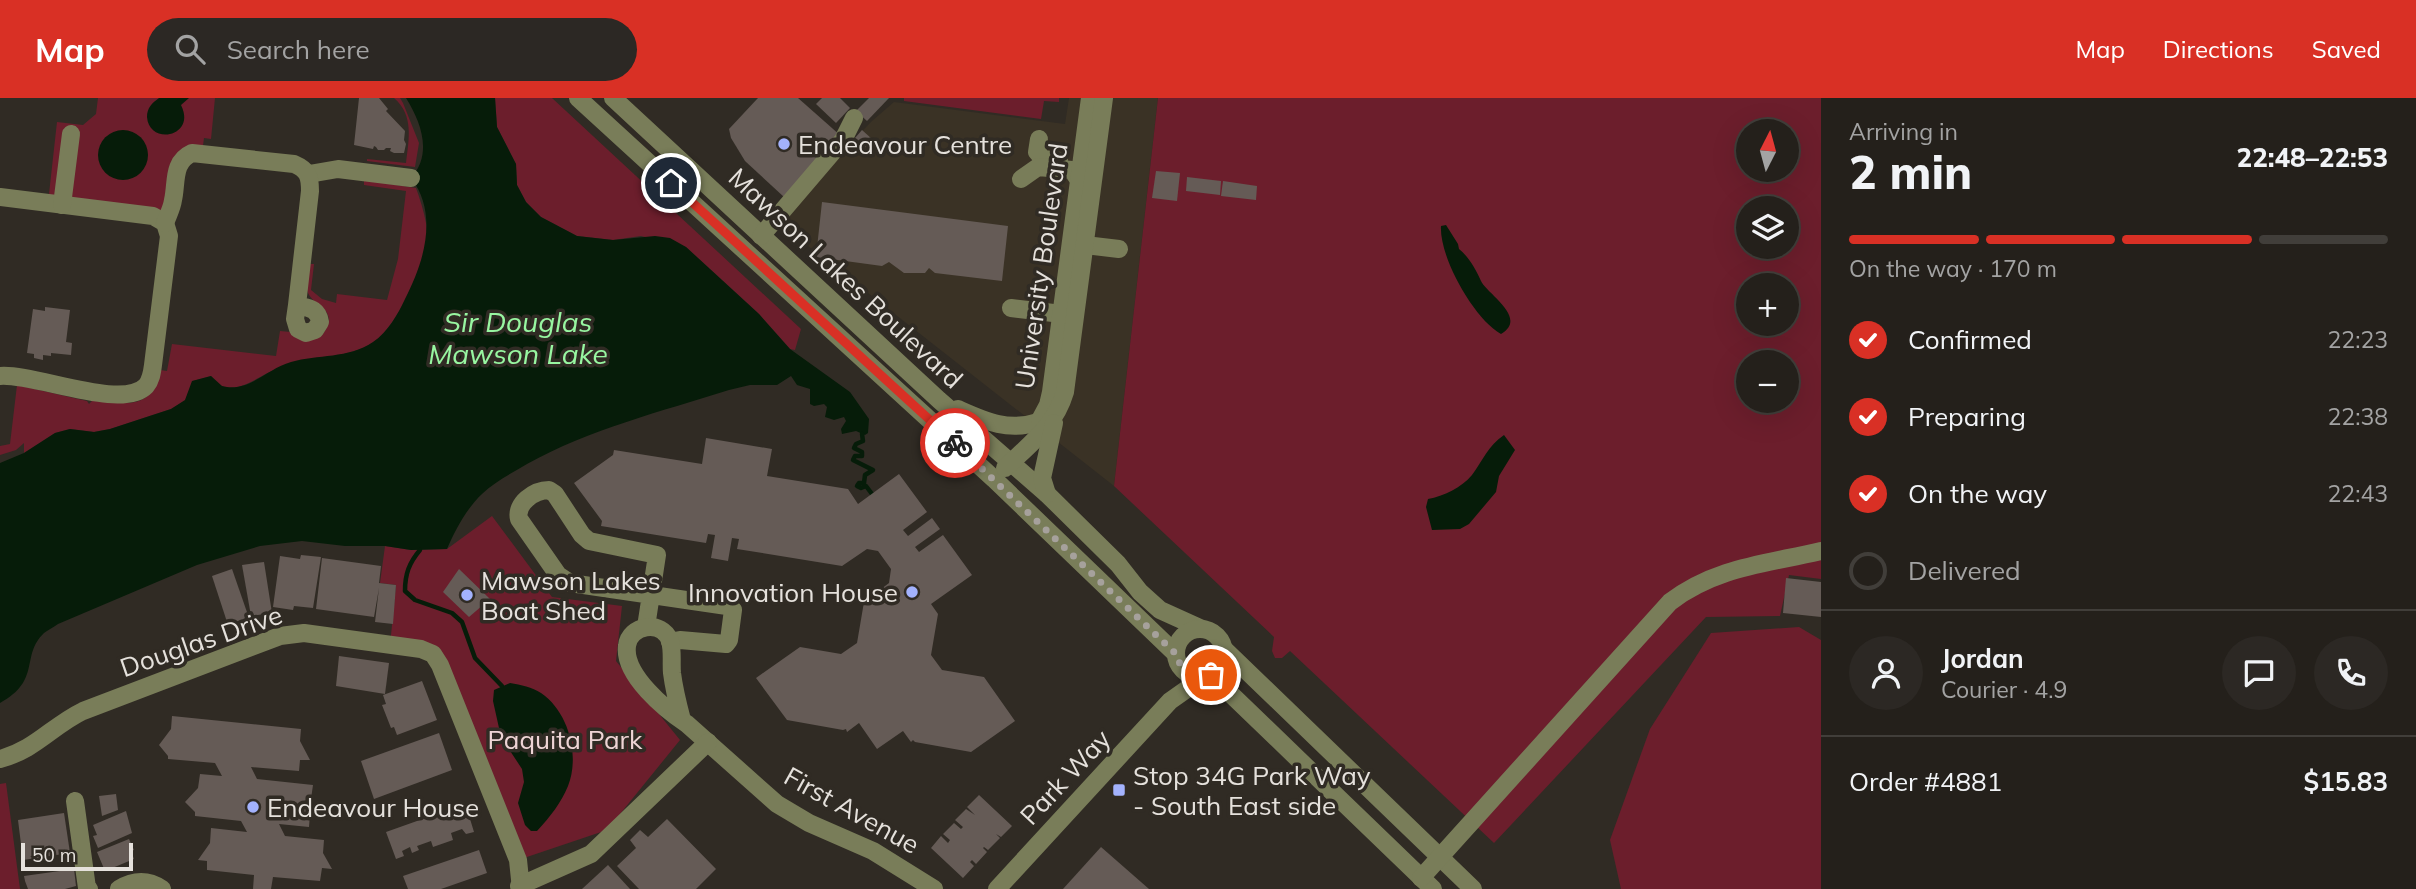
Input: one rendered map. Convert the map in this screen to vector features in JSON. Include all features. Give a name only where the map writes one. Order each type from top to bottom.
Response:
[{"type":"street","name":"Mawson Lakes Boulevard","points":[[578,98],[994,479],[1177,658]]},
{"type":"street","name":"Mawson Lakes Boulevard","points":[[613,98],[939,400],[1048,495],[1118,564],[1140,592],[1160,610],[1202,629]]},
{"type":"street","name":"University Boulevard","points":[[1012,463],[1056,416],[1070,371],[1101,119],[1093,98]]},
{"type":"street","name":"University Boulevard","points":[[1012,463],[1016,446],[1038,422],[1048,405],[1062,314],[1078,168],[1093,98]]},
{"type":"street","points":[[761,236],[843,140],[854,118]]},
{"type":"street","points":[[1021,179],[1038,166],[1078,168],[1090,162],[1094,132],[1101,119]]},
{"type":"street","points":[[62,205],[71,134]]},
{"type":"street","points":[[1039,139],[1037,152],[1043,159],[1073,163],[1078,168]]},
{"type":"street","points":[[0,376],[23,377],[92,392],[133,393],[145,387],[150,380],[153,365],[169,236],[165,223],[173,201],[177,169],[184,157],[192,153],[294,164],[309,174],[310,191],[297,305]]},
{"type":"street","points":[[309,174],[338,169],[411,178]]},
{"type":"street","points":[[0,197],[153,216],[165,223]]},
{"type":"street","points":[[1086,241],[1119,245]]},
{"type":"street","points":[[1011,308],[1062,314]]},
{"type":"street","points":[[939,400],[988,423],[1009,427],[1038,422]]},
{"type":"street","points":[[1048,495],[1042,478],[1056,416]]},
{"type":"street","points":[[994,479],[1012,463]]},
{"type":"street","points":[[670,642],[680,640],[726,644],[729,640],[733,610],[727,606],[650,593],[565,580],[558,575],[519,519],[517,512],[520,505],[540,491],[549,490],[555,494],[582,535],[589,541],[657,555],[650,593],[646,627],[660,630],[670,642],[673,679],[682,720]]},
{"type":"street","points":[[1177,658],[1188,674],[1208,676],[1427,883],[1439,858],[1670,602],[1710,577],[1769,561],[1821,551]]},
{"type":"street","name":"First Avenue","points":[[646,627],[634,632],[629,639],[626,648],[629,664],[642,684],[667,710],[708,742],[777,804],[809,823],[873,851],[934,889]]},
{"type":"street","points":[[1170,701],[1181,638],[1187,633],[1202,629],[1216,635],[1224,649],[1472,889]]},
{"type":"street","name":"Douglas Drive","points":[[0,759],[25,751],[65,720],[83,711],[280,636],[304,633],[421,649],[433,654],[443,674],[518,860],[520,887]]},
{"type":"street","points":[[1208,676],[1222,664],[1224,649]]},
{"type":"street","name":"Park Way","points":[[998,889],[1170,701],[1208,676]]},
{"type":"street","points":[[520,887],[591,854],[708,742]]},
{"type":"street","points":[[75,801],[89,889]]},
{"type":"street","points":[[119,889],[142,881],[148,881],[162,889]]},
{"type":"shaded area","points":[[1069,98],[1158,98],[1114,486],[775,220],[894,102],[1065,124]]},
{"type":"green space","points":[[98,98],[215,98],[211,139],[204,138],[202,153],[191,153],[165,223],[48,203],[57,122],[83,125],[96,114]]},
{"type":"green space","points":[[394,98],[400,98],[403,103],[419,143],[415,167],[367,161],[406,163],[409,128],[405,112]]},
{"type":"green space","points":[[495,98],[552,98],[801,329],[795,350],[790,349],[759,314],[686,247],[641,236],[613,240],[577,236],[541,217],[526,202],[517,185],[516,164],[497,127]]},
{"type":"green space","points":[[904,98],[1059,98],[1059,102],[1044,101],[1041,119],[904,101]]},
{"type":"green space","points":[[1158,98],[1821,98],[1821,579],[1789,575],[1780,616],[1706,617],[1494,843],[1290,651],[1282,658],[1275,658],[1272,651],[1274,637],[1114,486]]},
{"type":"green space","points":[[364,180],[416,188],[427,236],[419,270],[403,305],[384,333],[374,342],[352,352],[277,369],[235,388],[223,387],[211,376],[193,381],[185,401],[171,409],[110,429],[94,432],[70,429],[55,433],[24,453],[24,443],[16,450],[0,455],[0,446],[10,444],[17,385],[87,401],[89,404],[93,400],[136,402],[151,393],[160,370],[167,371],[172,344],[276,356],[280,331],[322,335],[329,320],[328,314],[308,293],[309,264],[314,264],[311,290],[322,299],[336,303],[337,294],[387,300],[398,259],[406,191],[364,185]]},
{"type":"green space","name":"Paquita Park","points":[[492,516],[552,597],[622,606],[616,661],[680,740],[607,830],[518,860],[440,665],[390,645],[396,585],[380,583],[385,546],[411,550],[447,549]]},
{"type":"green space","points":[[1799,627],[1821,640],[1821,889],[1621,889],[1610,840],[1650,729],[1711,633]]},
{"type":"green space","points":[[6,783],[20,889],[0,889],[0,784]]},
{"type":"water","points":[[159,98],[189,98],[181,105],[184,116],[178,131],[163,134],[155,132],[150,126],[148,111]]},
{"type":"water","name":"Sir Douglas Mawson Lake","points":[[406,98],[495,98],[497,127],[516,164],[517,185],[526,202],[541,217],[577,236],[613,240],[655,236],[670,238],[686,247],[759,314],[790,349],[850,392],[869,419],[868,433],[865,435],[856,431],[842,434],[841,429],[846,421],[844,417],[834,420],[825,417],[827,407],[824,404],[810,404],[810,389],[797,385],[791,376],[777,385],[750,385],[651,414],[575,441],[527,464],[498,482],[471,506],[447,549],[411,550],[302,541],[260,546],[197,565],[58,624],[44,633],[37,642],[21,686],[0,703],[0,463],[24,453],[55,433],[70,429],[94,432],[110,429],[171,409],[185,400],[192,381],[211,376],[222,386],[241,386],[282,365],[343,354],[378,338],[396,317],[412,285],[426,238],[425,207],[411,178],[422,159],[422,138],[416,117]]},
{"type":"water","points":[[123,130],[141,137],[148,155],[141,173],[123,180],[105,173],[98,155],[105,137]]},
{"type":"water","points":[[1446,225],[1484,286],[1508,313],[1508,328],[1501,334],[1480,315],[1460,286],[1442,239],[1441,226]]},
{"type":"water","points":[[1504,435],[1515,450],[1499,476],[1496,492],[1469,524],[1460,529],[1432,530],[1426,507],[1428,499],[1446,494],[1463,484]]},
{"type":"water","points":[[510,683],[534,689],[551,701],[559,711],[570,735],[573,761],[568,786],[555,810],[537,831],[531,831],[525,825],[518,803],[524,782],[522,769],[501,737],[493,701],[494,690]]},
{"type":"building","points":[[359,98],[379,98],[388,109],[386,111],[405,131],[404,153],[394,153],[390,151],[391,148],[378,150],[374,146],[373,149],[354,145]]},
{"type":"building","name":"Endeavour Centre","points":[[758,98],[798,98],[841,136],[784,197],[745,161],[731,138],[729,129]]},
{"type":"building","points":[[822,98],[840,98],[850,108],[836,123],[816,104]]},
{"type":"building","points":[[869,98],[889,98],[867,121],[856,111]]},
{"type":"building","points":[[862,130],[872,139],[866,147],[855,138]]},
{"type":"building","points":[[1156,171],[1180,173],[1177,201],[1152,198]]},
{"type":"building","points":[[1187,177],[1221,181],[1220,195],[1186,191]]},
{"type":"building","points":[[1223,181],[1257,186],[1256,200],[1221,196]]},
{"type":"building","points":[[822,202],[1008,226],[1002,281],[935,273],[929,268],[925,273],[904,273],[889,262],[882,266],[816,257]]},
{"type":"building","points":[[45,307],[70,310],[66,342],[72,343],[71,355],[51,353],[51,356],[43,355],[43,360],[27,353],[33,309],[45,311]]},
{"type":"building","name":"Innovation House","points":[[706,438],[772,449],[767,476],[848,489],[858,504],[899,474],[927,512],[903,530],[908,536],[932,518],[940,529],[915,547],[919,552],[943,535],[972,575],[931,604],[938,614],[931,655],[942,670],[984,677],[1015,721],[971,752],[913,740],[911,742],[903,731],[877,749],[859,723],[847,732],[846,729],[787,720],[756,678],[800,647],[841,654],[857,643],[864,602],[889,583],[891,569],[878,551],[867,549],[842,566],[737,549],[739,539],[732,538],[728,561],[711,558],[715,535],[708,534],[706,543],[601,526],[602,521],[574,483],[613,455],[614,450],[702,464]]},
{"type":"building","points":[[301,555],[321,557],[313,608],[294,606],[293,610],[273,607],[280,556],[300,559]]},
{"type":"building","points":[[322,558],[381,566],[379,583],[396,585],[393,624],[375,622],[379,588],[374,617],[316,609]]},
{"type":"building","points":[[264,562],[272,613],[251,616],[242,565]]},
{"type":"building","points":[[232,569],[249,618],[228,625],[212,576]]},
{"type":"building","name":"Mawson Lakes Boat Shed","points":[[459,569],[490,599],[469,617],[443,592]]},
{"type":"building","points":[[1786,578],[1821,582],[1821,617],[1783,613]]},
{"type":"building","points":[[339,656],[389,663],[385,694],[336,686]]},
{"type":"building","points":[[422,681],[437,720],[397,735],[394,727],[391,728],[382,705],[386,704],[383,695]]},
{"type":"building","name":"Endeavour House","points":[[172,716],[301,729],[300,741],[310,760],[300,760],[299,771],[251,767],[257,779],[313,785],[311,799],[321,815],[310,814],[309,827],[279,824],[285,836],[324,840],[323,853],[332,869],[322,868],[320,881],[273,877],[271,889],[253,889],[254,875],[207,870],[207,861],[198,860],[210,843],[211,828],[247,832],[241,821],[195,816],[195,812],[185,802],[198,788],[200,774],[222,776],[215,763],[168,759],[159,745],[171,729]]},
{"type":"building","points":[[439,733],[452,770],[374,799],[361,761]]},
{"type":"building","points":[[116,794],[118,810],[102,816],[99,796]]},
{"type":"building","points":[[979,795],[1012,826],[1001,837],[996,834],[1000,838],[988,850],[983,848],[987,852],[976,864],[972,860],[970,862],[974,866],[963,878],[931,848],[941,836],[948,843],[950,840],[943,834],[954,823],[961,829],[963,827],[955,820],[966,809],[975,815],[967,807]]},
{"type":"building","points":[[462,805],[467,809],[474,832],[466,834],[462,829],[451,833],[453,840],[433,847],[431,841],[417,846],[419,850],[412,853],[410,847],[402,851],[404,856],[396,859],[386,832]]},
{"type":"building","points":[[126,811],[132,833],[98,848],[93,836],[97,835],[93,825]]},
{"type":"building","points":[[64,813],[70,853],[23,860],[18,820]]},
{"type":"building","points":[[667,819],[716,869],[696,889],[639,889],[617,866],[636,848],[630,840],[640,830],[648,837]]},
{"type":"building","points":[[129,839],[134,850],[131,851],[134,859],[105,871],[97,852]]},
{"type":"building","points":[[1101,847],[1149,889],[1063,889]]},
{"type":"building","points":[[479,850],[487,873],[441,889],[408,889],[403,876]]},
{"type":"building","points":[[608,865],[630,889],[582,889]]},
{"type":"building","points":[[74,869],[76,886],[65,889],[28,889],[24,876]]},
{"type":"waterway","points":[[862,434],[863,441],[854,448],[862,452],[862,456],[855,456],[853,460],[873,470],[865,475],[864,483],[857,486],[866,486],[872,494]]},
{"type":"waterway","points":[[420,550],[408,569],[405,591],[415,600],[452,613],[462,622],[475,658],[502,686]]},
{"type":"way so far","points":[[955,443],[1176,654],[1182,669],[1196,677],[1211,675]]},
{"type":"place","name":"Endeavour Centre","points":[[784,144]]},
{"type":"place","name":"Innovation House","points":[[912,592]]},
{"type":"place","name":"Mawson Lakes Boat Shed","points":[[467,595]]},
{"type":"place","name":"Stop 34G Park Way - South East side","points":[[1119,790]]},
{"type":"place","name":"Endeavour House","points":[[253,807]]},
{"type":"route","points":[[671,183],[955,443]]}]
